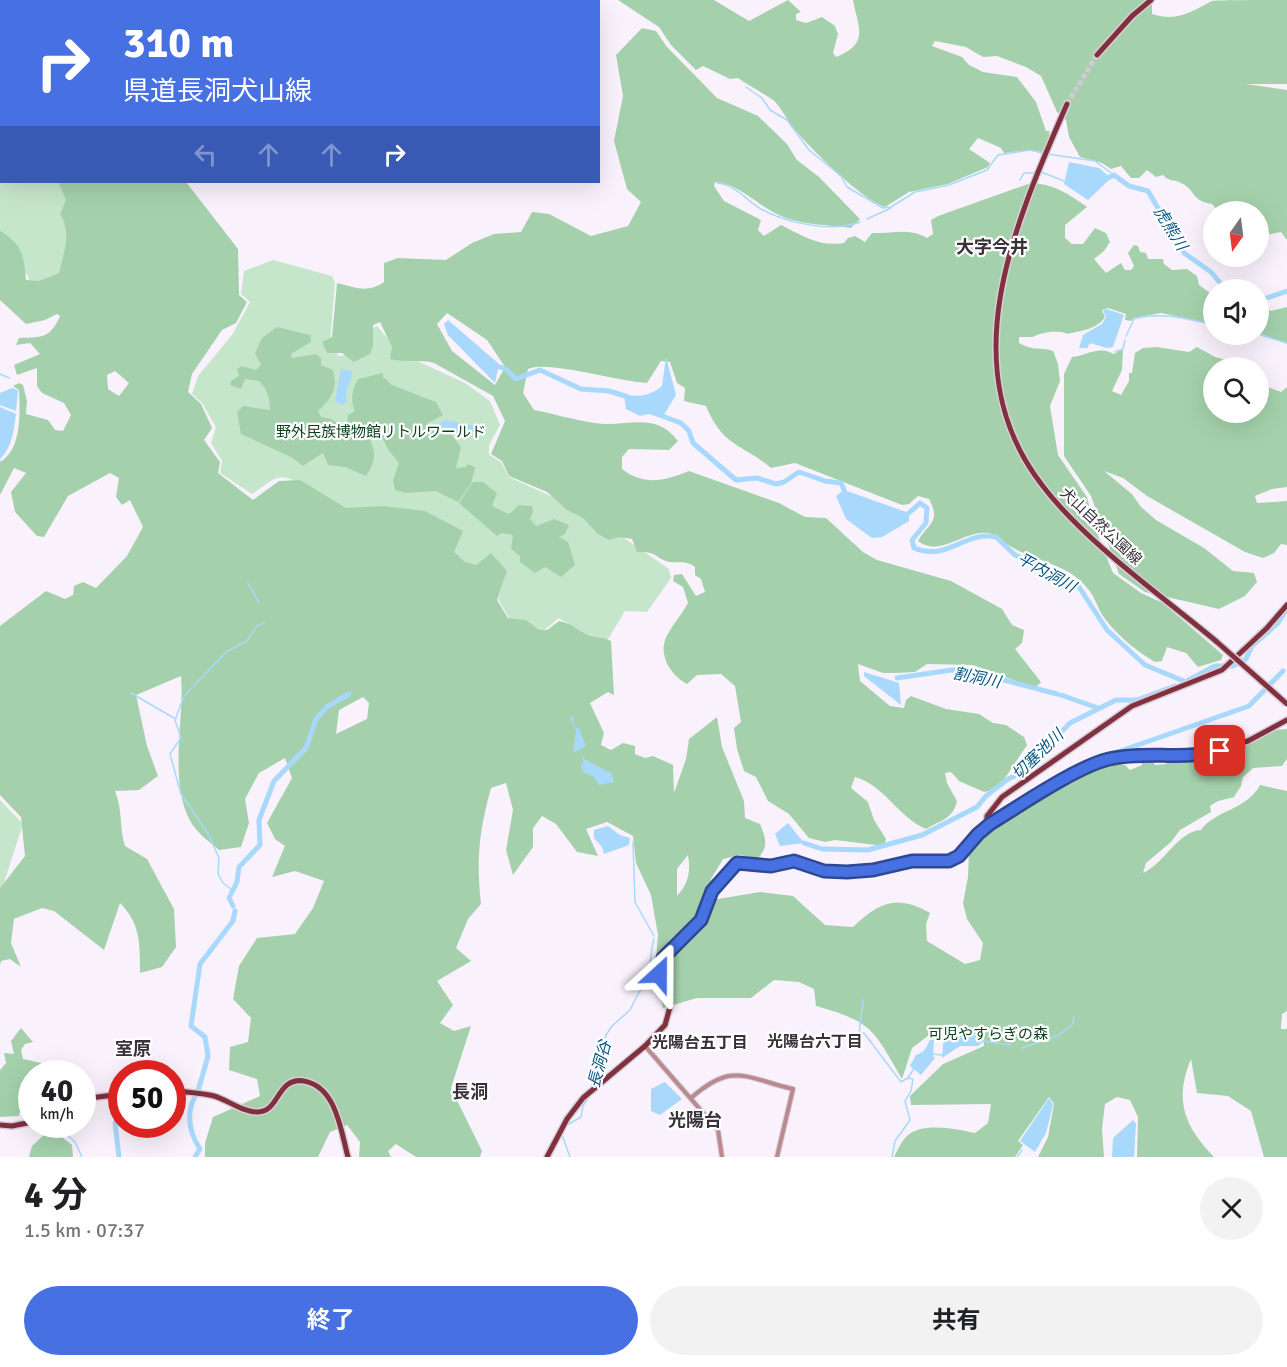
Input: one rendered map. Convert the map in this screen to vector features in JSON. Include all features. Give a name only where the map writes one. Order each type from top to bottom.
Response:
[{"type":"main road","points":[[1097,55],[1132,16],[1151,0]]},
{"type":"main road","name":"犬山自然公園線","points":[[1067,104],[1031,195],[1008,264],[996,319],[998,385],[1008,426],[1031,469],[1060,507],[1287,704]]},
{"type":"main road","points":[[987,827],[987,816],[999,800],[1128,708],[1225,666],[1268,628],[1287,605]]},
{"type":"main road","points":[[547,1157],[567,1119],[592,1090],[645,1046],[665,1025],[670,1015],[668,996],[659,974],[661,961],[702,918],[712,891],[737,863],[771,866],[794,861],[824,871],[847,872],[873,870],[912,861],[949,861],[959,856],[987,827],[1096,763],[1121,757],[1180,758],[1206,754],[1248,741],[1287,720]]},
{"type":"main road","points":[[186,1093],[214,1096],[244,1109],[261,1112],[273,1105],[287,1085],[294,1081],[309,1082],[323,1093],[333,1106],[348,1157]]},
{"type":"main road","points":[[0,1125],[18,1125]]},
{"type":"street","points":[[645,1046],[717,1130],[722,1157]]},
{"type":"street","points":[[691,1098],[716,1078],[732,1075],[794,1089],[777,1157]]},
{"type":"green space","points":[[618,0],[714,0],[749,21],[788,0],[801,12],[796,14],[796,20],[806,23],[822,17],[835,26],[838,34],[833,53],[836,57],[847,52],[858,40],[859,27],[853,0],[1152,0],[1152,14],[1169,17],[1184,15],[1212,1],[1287,0],[1287,84],[1246,84],[1287,90],[1287,240],[1281,232],[1269,235],[1269,201],[1203,202],[1186,186],[1167,179],[1163,175],[1156,177],[1147,170],[1139,178],[1131,178],[1121,166],[1111,169],[1102,163],[1080,157],[1069,137],[1066,120],[1057,112],[1041,76],[1026,67],[997,56],[983,57],[966,47],[935,41],[932,46],[962,57],[969,65],[983,72],[1017,77],[1036,102],[1046,131],[1049,131],[1050,140],[1043,154],[1029,150],[1004,153],[1001,148],[978,138],[969,149],[990,163],[988,167],[948,184],[909,192],[885,207],[863,194],[825,161],[795,130],[773,100],[738,78],[730,79],[703,66],[696,70],[671,45],[659,27]]},
{"type":"green space","points":[[642,28],[656,31],[667,47],[717,98],[758,116],[787,144],[797,160],[819,177],[860,219],[851,228],[794,220],[777,214],[733,187],[715,182],[714,186],[724,201],[761,220],[758,230],[764,236],[781,225],[811,240],[835,244],[844,243],[848,238],[855,236],[865,242],[872,233],[907,232],[927,238],[933,234],[931,220],[938,216],[1031,183],[1061,190],[1087,207],[1065,225],[1065,238],[1072,244],[1083,244],[1095,228],[1106,233],[1110,242],[1094,259],[1106,273],[1121,263],[1125,270],[1131,270],[1134,266],[1128,253],[1134,245],[1138,246],[1140,252],[1146,253],[1148,259],[1163,259],[1164,264],[1172,270],[1187,269],[1197,276],[1199,285],[1203,288],[1203,322],[1161,313],[1134,318],[1131,321],[1125,320],[1126,314],[1108,308],[1102,310],[1105,317],[1097,325],[1088,329],[1068,334],[1050,332],[1033,337],[1019,337],[1019,343],[1053,351],[1058,364],[1060,381],[1050,406],[1058,455],[1087,497],[1095,528],[1113,573],[1141,593],[1163,603],[1223,655],[1221,660],[1198,667],[1186,653],[1167,647],[1162,661],[1155,662],[1118,634],[1101,613],[1094,598],[1080,580],[1061,568],[1008,545],[995,535],[975,534],[946,545],[927,546],[918,541],[934,518],[933,507],[929,499],[918,496],[909,504],[902,505],[795,463],[771,468],[726,437],[712,419],[706,406],[684,401],[685,388],[677,383],[670,362],[661,361],[647,383],[551,367],[528,369],[523,393],[534,410],[595,423],[650,423],[669,432],[678,441],[669,450],[629,449],[622,457],[622,469],[630,474],[646,480],[654,480],[689,471],[779,503],[805,517],[826,518],[863,552],[877,560],[951,581],[1002,609],[1012,625],[1024,630],[1022,643],[1015,649],[1041,682],[1035,688],[973,665],[927,664],[915,672],[883,673],[858,664],[860,681],[890,706],[904,708],[906,700],[911,696],[946,709],[979,714],[993,723],[1006,725],[1024,737],[1027,745],[1003,781],[992,790],[984,792],[959,781],[951,772],[945,773],[947,783],[957,801],[955,807],[946,818],[926,829],[907,817],[874,787],[855,777],[851,788],[868,802],[874,820],[886,839],[884,846],[835,840],[825,842],[809,838],[789,814],[768,801],[756,777],[744,771],[737,749],[734,728],[741,722],[735,686],[721,674],[697,675],[687,684],[672,672],[666,660],[665,640],[688,603],[683,587],[673,581],[674,575],[682,574],[696,596],[705,592],[701,579],[695,575],[695,567],[686,563],[665,561],[653,554],[637,552],[632,539],[619,537],[609,540],[598,534],[583,518],[567,510],[547,492],[509,476],[502,461],[491,454],[505,421],[493,396],[434,363],[390,359],[392,347],[380,322],[373,325],[373,346],[370,354],[354,362],[342,353],[327,353],[322,342],[332,337],[337,283],[366,289],[378,286],[384,282],[384,263],[398,258],[446,260],[472,243],[494,234],[521,232],[532,212],[549,214],[591,236],[628,226],[641,202],[627,189],[614,141],[623,96],[616,55]],"holes":[[[447,313],[487,340],[505,367],[495,385],[452,351],[437,324]]]},
{"type":"green space","points":[[0,183],[120,183],[134,229],[31,297],[28,275],[0,253]]},
{"type":"green space","name":"可児やすらぎの森","points":[[58,183],[187,183],[238,249],[239,295],[247,302],[236,323],[222,330],[192,374],[188,392],[201,404],[212,428],[204,440],[220,462],[218,473],[253,500],[279,481],[300,480],[346,508],[383,506],[425,511],[463,531],[454,552],[465,562],[476,565],[491,553],[507,571],[497,600],[508,618],[526,620],[539,630],[547,630],[559,621],[587,635],[611,641],[614,695],[608,692],[590,703],[604,733],[601,745],[611,750],[623,743],[635,746],[635,754],[645,758],[653,756],[673,765],[674,793],[686,759],[689,739],[717,717],[722,747],[744,801],[745,818],[760,824],[765,847],[757,859],[740,855],[723,859],[711,879],[712,900],[760,892],[793,896],[825,925],[853,927],[862,918],[880,907],[898,902],[908,904],[930,913],[926,924],[927,941],[965,964],[980,960],[983,943],[967,919],[963,903],[968,877],[969,852],[979,838],[993,826],[1086,771],[1111,763],[1125,765],[1130,770],[1142,765],[1142,760],[1152,760],[1155,765],[1166,764],[1169,760],[1216,755],[1219,760],[1234,760],[1245,745],[1275,730],[1287,729],[1287,759],[1282,766],[1253,768],[1243,777],[1241,786],[1234,797],[1218,801],[1210,806],[1211,812],[1180,830],[1171,842],[1146,863],[1143,873],[1158,863],[1185,836],[1201,830],[1214,818],[1247,800],[1260,785],[1287,791],[1287,1011],[1282,1014],[1281,1029],[1287,1029],[1287,1157],[1264,1157],[1251,1111],[1228,1096],[1197,1093],[1191,1059],[1183,1087],[1185,1112],[1195,1134],[1214,1157],[1137,1157],[1138,1117],[1130,1100],[1117,1097],[1105,1104],[1102,1129],[1104,1157],[1038,1157],[1048,1137],[1054,1104],[1049,1097],[1018,1141],[1023,1145],[1015,1157],[894,1157],[906,1137],[921,1129],[939,1128],[975,1133],[988,1123],[991,1104],[911,1105],[910,1096],[943,1064],[984,1046],[983,1035],[937,1029],[912,1048],[902,1079],[870,1030],[849,1017],[816,1006],[814,989],[799,982],[774,980],[751,998],[697,998],[663,1008],[655,971],[658,935],[651,895],[636,863],[633,836],[607,822],[586,829],[598,856],[577,852],[556,824],[542,816],[533,828],[533,847],[513,875],[506,850],[513,810],[506,783],[491,788],[480,846],[481,904],[468,919],[456,948],[471,961],[437,981],[453,1005],[440,1023],[454,1031],[471,1026],[451,1088],[482,1151],[480,1157],[416,1157],[396,1144],[388,1151],[391,1157],[359,1157],[360,1142],[347,1125],[330,1132],[318,1157],[205,1157],[205,1143],[213,1117],[260,1096],[257,1079],[229,1070],[230,1047],[248,1042],[251,1018],[233,999],[239,966],[257,938],[295,934],[313,908],[324,881],[295,871],[272,877],[285,846],[275,839],[267,823],[292,778],[285,758],[259,773],[245,799],[249,823],[241,847],[219,850],[195,828],[186,812],[181,794],[179,754],[181,676],[136,695],[147,746],[158,776],[139,790],[115,791],[125,846],[147,859],[174,909],[176,947],[162,967],[140,973],[136,927],[120,903],[104,950],[54,911],[42,908],[14,919],[11,943],[21,967],[10,959],[1,961],[0,965],[0,888],[25,856],[21,817],[0,795],[0,626],[46,591],[65,599],[73,595],[74,586],[83,582],[96,588],[127,556],[143,527],[130,500],[122,505],[116,497],[119,478],[110,473],[68,496],[44,537],[37,536],[15,512],[11,492],[26,473],[14,468],[0,495],[0,462],[12,448],[18,430],[19,390],[13,386],[19,383],[23,385],[27,401],[26,414],[48,420],[55,430],[63,431],[71,415],[64,403],[42,393],[37,386],[37,368],[17,375],[14,365],[40,354],[30,343],[16,345],[19,338],[49,333],[60,316],[57,314],[45,320],[26,324],[0,300],[0,231],[17,245],[24,264],[26,280],[39,281],[59,273],[66,235],[64,221],[60,214],[66,200]],"holes":[[[115,371],[129,383],[119,396],[108,389],[107,375]],[[363,697],[369,703],[367,719],[336,734],[339,710]],[[688,855],[688,877],[677,896],[677,869]]]},
{"type":"green space","name":"野外民族博物館リトルワールド","points":[[273,260],[332,276],[335,283],[330,345],[339,356],[364,353],[371,329],[377,326],[400,353],[465,383],[490,401],[500,425],[489,445],[489,455],[501,462],[509,477],[586,512],[669,569],[671,578],[647,612],[625,611],[604,646],[559,618],[537,636],[513,624],[498,599],[504,579],[485,559],[475,571],[343,513],[321,495],[293,480],[277,478],[252,494],[220,473],[222,461],[211,443],[216,427],[202,403],[192,394],[198,376],[232,335],[250,302],[241,294],[244,271]]},
{"type":"green space","points":[[1287,307],[1287,344],[1269,337],[1269,310]]},
{"type":"green space","points":[[277,327],[310,335],[311,342],[291,354],[292,358],[316,354],[321,358],[321,365],[333,370],[335,383],[333,393],[318,411],[321,417],[332,419],[343,429],[346,427],[348,415],[355,411],[352,395],[358,379],[383,373],[383,377],[392,385],[436,402],[443,415],[428,423],[427,429],[450,433],[461,447],[456,468],[466,467],[467,464],[475,467],[471,484],[458,502],[436,491],[406,493],[395,490],[393,480],[399,463],[389,451],[377,428],[367,433],[372,445],[374,460],[366,476],[345,467],[328,465],[323,453],[303,466],[291,457],[241,434],[237,412],[243,406],[270,410],[269,402],[266,391],[259,381],[245,379],[241,389],[230,385],[231,381],[239,376],[237,369],[241,366],[256,370],[261,365],[255,353],[262,338]]},
{"type":"green space","points":[[1156,347],[1189,352],[1197,347],[1215,357],[1203,357],[1203,423],[1269,423],[1269,388],[1281,392],[1287,387],[1287,487],[1272,489],[1255,496],[1257,503],[1287,501],[1287,545],[1281,544],[1274,553],[1263,558],[1245,552],[1147,496],[1123,478],[1104,471],[1132,494],[1141,507],[1156,520],[1204,548],[1233,571],[1254,573],[1257,582],[1245,596],[1219,609],[1145,592],[1119,574],[1091,496],[1064,456],[1064,374],[1072,357],[1097,351],[1114,354],[1123,349],[1122,370],[1112,391],[1121,395],[1129,381],[1129,373],[1132,373],[1135,353],[1143,348]]},
{"type":"green space","points":[[473,482],[483,482],[497,493],[492,506],[509,514],[519,505],[532,506],[533,512],[530,519],[536,526],[554,519],[569,525],[565,534],[559,537],[568,542],[575,565],[561,577],[545,567],[535,573],[520,562],[520,556],[511,549],[513,535],[502,533],[497,536],[459,503]]},
{"type":"green space","points":[[0,800],[23,824],[0,895]]},
{"type":"green space","points":[[21,1028],[33,1042],[25,1044],[21,1050],[23,1059],[28,1060],[18,1060],[18,1116],[0,1117],[0,1070],[6,1063],[4,1053],[14,1054],[11,1041]]},
{"type":"green space","points":[[41,1138],[63,1138],[72,1145],[73,1157],[29,1157],[32,1146]]},
{"type":"water","points":[[1069,162],[1099,168],[1111,178],[1088,200],[1064,184]]},
{"type":"water","points":[[1107,309],[1124,315],[1113,347],[1107,348],[1090,343],[1087,348],[1079,348],[1083,335],[1102,324],[1106,317],[1103,310]]},
{"type":"water","points":[[448,320],[499,364],[495,383],[448,335],[444,324]]},
{"type":"water","points":[[666,357],[676,395],[662,418],[649,414],[640,416],[626,409],[624,395],[644,395],[662,386]]},
{"type":"water","points":[[341,369],[352,371],[347,402],[342,405],[335,401]]},
{"type":"water","points":[[12,388],[18,390],[16,411],[0,405],[0,393]]},
{"type":"water","points":[[0,407],[16,414],[10,444],[0,459]]},
{"type":"water","points":[[446,420],[479,427],[467,439],[448,428],[432,427]]},
{"type":"water","points":[[844,490],[909,513],[909,521],[882,537],[872,538],[846,519],[836,496]]},
{"type":"water","points":[[864,672],[899,683],[901,705],[864,676]]},
{"type":"water","points":[[573,716],[574,726],[579,729],[586,746],[573,753],[576,731],[570,717]]},
{"type":"water","points":[[580,752],[584,759],[611,773],[614,782],[599,785],[594,777],[583,772],[581,766],[584,762]]},
{"type":"water","points":[[788,823],[804,843],[780,846],[775,834]]},
{"type":"water","points":[[608,826],[620,835],[630,838],[629,845],[604,854],[602,847],[594,838],[594,830]]},
{"type":"water","points":[[935,1028],[933,1056],[935,1058],[921,1075],[910,1066],[916,1055],[926,1048]]},
{"type":"water","points":[[970,1032],[984,1041],[978,1046],[960,1046],[942,1058],[944,1034],[959,1036]]},
{"type":"water","points":[[665,1082],[682,1099],[660,1115],[651,1111],[651,1089]]},
{"type":"water","points":[[1049,1098],[1053,1105],[1046,1133],[1035,1152],[1020,1141]]},
{"type":"water","points":[[1133,1120],[1136,1124],[1134,1157],[1112,1157],[1113,1138]]},
{"type":"waterway","points":[[746,87],[762,98],[770,110],[787,120],[809,150],[841,176],[847,187],[883,208],[891,207],[915,192],[949,185],[987,170],[998,155],[1030,150],[1044,153]]},
{"type":"waterway","points":[[1048,154],[1095,161],[1114,175]]},
{"type":"waterway","points":[[1041,172],[1064,181]]},
{"type":"waterway","points":[[1020,180],[1024,173],[1036,173]]},
{"type":"waterway","name":"虎熊川","points":[[1110,177],[1114,175],[1129,186],[1148,191],[1184,253],[1211,272],[1217,279]]},
{"type":"waterway","points":[[717,183],[729,186],[761,209],[796,222],[836,227],[860,222]]},
{"type":"waterway","points":[[867,219],[891,208]]},
{"type":"waterway","name":"虎熊川","points":[[1269,297],[1287,291]]},
{"type":"waterway","points":[[1126,336],[1134,319],[1144,317],[1174,317],[1203,322]]},
{"type":"waterway","points":[[1269,337],[1287,343]]},
{"type":"waterway","points":[[1115,352],[1123,349],[1125,340]]},
{"type":"waterway","points":[[494,365],[506,369],[516,379],[540,370],[581,389],[609,391],[628,397]]},
{"type":"waterway","points":[[0,374],[9,378]]},
{"type":"waterway","points":[[657,414],[681,423],[689,431],[693,443],[736,480],[757,478],[776,484],[784,482],[799,472],[825,481],[841,483],[844,490]]},
{"type":"waterway","name":"平内洞川","points":[[909,513],[920,503],[927,508],[926,523],[912,540],[914,548],[937,551],[975,538],[996,537],[1015,555],[1079,587],[1107,630],[1145,665],[1186,682]]},
{"type":"waterway","points":[[248,583],[259,603]]},
{"type":"waterway","name":"切塞池川","points":[[1183,683],[1215,666],[1233,666],[1246,659],[1252,646],[1278,623],[1287,609]]},
{"type":"waterway","points":[[232,890],[223,883],[218,874],[219,858],[209,835],[181,794],[170,754],[181,738],[175,720],[184,696],[226,652],[247,641],[257,626],[264,623]]},
{"type":"waterway","name":"割洞川","points":[[897,678],[952,670],[977,673],[1057,694]]},
{"type":"waterway","points":[[990,820],[1089,762],[1249,706],[1283,671]]},
{"type":"waterway","name":"切塞池川","points":[[804,843],[822,849],[868,850],[922,835],[977,807],[986,796],[1008,779],[1021,773],[1070,723],[1116,700],[1137,700],[1175,686]]},
{"type":"waterway","points":[[131,693],[174,718]]},
{"type":"waterway","points":[[233,906],[229,898],[237,882],[239,867],[260,845],[259,820],[274,781],[306,748],[316,719],[328,706],[349,694]]},
{"type":"waterway","name":"割洞川","points":[[1061,695],[1098,708]]},
{"type":"waterway","name":"長洞谷","points":[[633,842],[635,902],[654,936]]},
{"type":"waterway","points":[[198,1091],[208,1056],[205,1037],[191,1026],[200,964],[233,921],[235,911]]},
{"type":"waterway","name":"長洞谷","points":[[591,1088],[606,1035],[612,1026],[630,1010],[639,992],[649,982],[654,939]]},
{"type":"waterway","points":[[863,1000],[859,1034],[864,1033],[901,1082],[908,1078],[913,1079],[911,1091],[905,1101],[910,1120],[895,1141],[892,1157]]},
{"type":"waterway","points":[[1022,1048],[1059,1035],[1073,1024],[1074,1016]]},
{"type":"waterway","points":[[983,1041],[1010,1045]]},
{"type":"waterway","points":[[932,1054],[942,1055]]},
{"type":"waterway","points":[[908,1078],[914,1068]]},
{"type":"waterway","name":"長洞谷","points":[[570,1157],[562,1135],[567,1125],[581,1117],[583,1106],[591,1093]]},
{"type":"waterway","points":[[195,1096],[190,1109],[190,1123],[193,1136],[200,1149],[195,1157]]},
{"type":"waterway","points":[[71,1138],[82,1157]]},
{"type":"waterway","points":[[117,1138],[119,1157]]},
{"type":"waterway","points":[[1017,1157],[1022,1150]]},
{"type":"tunnel","points":[[1067,104],[1097,55]]},
{"type":"district","name":"大字今井","points":[[992,247]]},
{"type":"district","name":"光陽台六丁目","points":[[815,1041]]},
{"type":"district","name":"光陽台五丁目","points":[[700,1042]]},
{"type":"district","name":"室原","points":[[133,1049]]},
{"type":"district","name":"長洞","points":[[470,1092]]},
{"type":"district","name":"光陽台","points":[[695,1120]]},
{"type":"route","points":[[659,974],[659,966],[663,958],[701,920],[712,891],[730,868],[737,863],[771,866],[794,861],[824,871],[847,872],[880,869],[921,860],[949,861],[962,854],[978,834],[990,824],[1096,763],[1121,757],[1180,758],[1220,751]]}]
